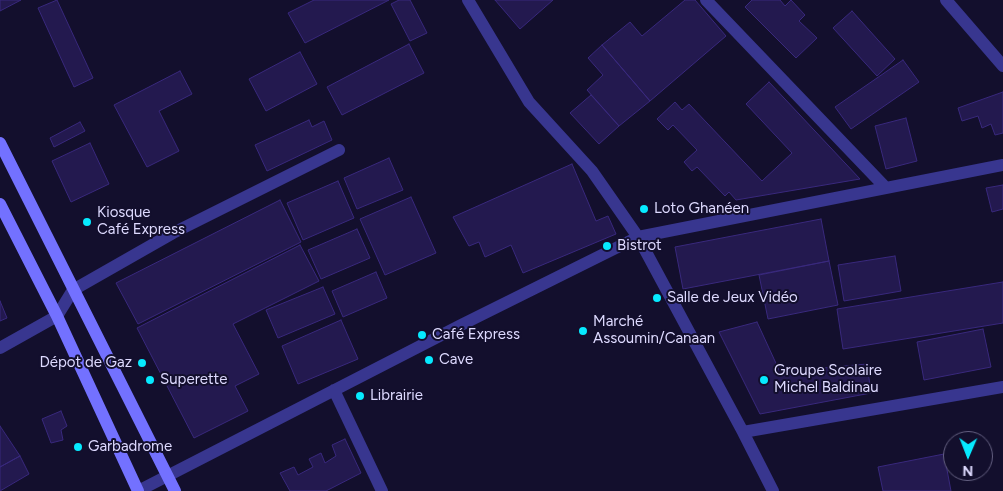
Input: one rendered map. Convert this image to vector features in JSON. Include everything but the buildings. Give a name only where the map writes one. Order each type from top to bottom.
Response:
[{"type":"street","points":[[468,0],[529,102],[592,172],[638,237],[744,432],[773,491]]},
{"type":"street","points":[[706,0],[886,188]]},
{"type":"street","points":[[946,0],[1003,66]]},
{"type":"street","points":[[0,143],[175,491]]},
{"type":"street","points":[[0,348],[57,316],[73,290],[173,233],[340,150]]},
{"type":"street","points":[[0,204],[57,316],[138,491],[638,237],[1003,165]]},
{"type":"street","points":[[744,432],[1003,387]]},
{"type":"street","points":[[334,390],[382,491]]},
{"type":"place","name":"Loto Ghanéen","points":[[644,209]]},
{"type":"place","name":"Kiosque Café Express","points":[[87,222]]},
{"type":"place","name":"Bistrot","points":[[607,246]]},
{"type":"place","name":"Salle de Jeux Vidéo","points":[[657,298]]},
{"type":"place","name":"Marché Assoumin/Canaan","points":[[583,331]]},
{"type":"place","name":"Café Express","points":[[422,335]]},
{"type":"place","name":"Cave","points":[[429,360]]},
{"type":"place","name":"Dépot de Gaz","points":[[142,363]]},
{"type":"place","name":"Superette","points":[[150,380]]},
{"type":"place","name":"Groupe Scolaire Michel Baldinau","points":[[764,380]]},
{"type":"place","name":"Librairie","points":[[360,396]]},
{"type":"place","name":"Garbadrome","points":[[78,447]]}]
